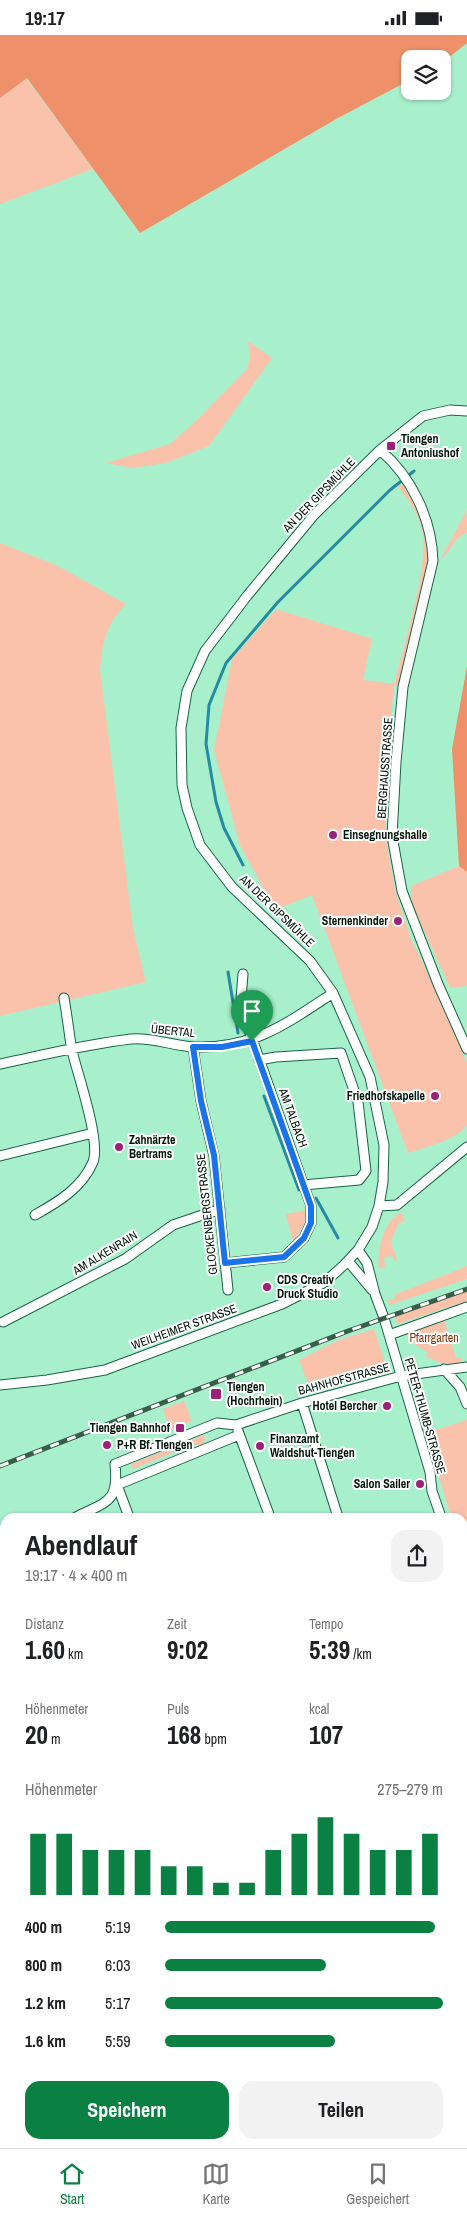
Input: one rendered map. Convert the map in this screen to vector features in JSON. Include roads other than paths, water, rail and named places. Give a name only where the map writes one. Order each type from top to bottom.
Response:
[{"type":"street","name":"AN DER GIPSMÜHLE","points":[[358,1250],[372,1227],[380,1206],[384,1163],[379,1113],[370,1077],[333,993],[310,961],[232,887],[200,845],[187,807],[182,785],[181,728],[187,691],[205,651],[247,596],[314,515],[380,451],[423,416],[450,410],[467,411]]},
{"type":"street","name":"BERGHAUSSTRASSE","points":[[380,451],[391,459],[407,484],[426,517],[433,542],[433,561],[404,687],[396,762],[392,836],[402,891],[438,984],[467,1049]]},
{"type":"street","name":"AM TALBACH","points":[[225,1263],[284,1257],[304,1238],[311,1223],[311,1206],[252,1041],[241,999],[243,974]]},
{"type":"street","name":"ÜBERTAL","points":[[0,1064],[133,1039],[193,1047],[222,1047],[252,1041],[294,1019],[333,993]]},
{"type":"street","points":[[35,1215],[61,1200],[84,1178],[94,1161],[95,1145],[72,1049],[64,998]]},
{"type":"street","name":"GLOCKENBERGSTRASSE","points":[[193,1047],[201,1101],[214,1155],[228,1291]]},
{"type":"street","points":[[259,1061],[276,1057],[341,1053],[358,1102],[366,1171],[359,1180],[303,1185]]},
{"type":"street","points":[[0,1156],[92,1133]]},
{"type":"street","points":[[380,1206],[397,1205],[467,1147]]},
{"type":"street","name":"AM ALKENRAIN","points":[[3,1321],[125,1259],[173,1225],[220,1209]]},
{"type":"street","name":"WEILHEIMER STRASSE","points":[[0,1385],[47,1380],[105,1370],[299,1297],[325,1282],[358,1250]]},
{"type":"street","name":"PETER-THUMB-STRASSE","points":[[358,1250],[367,1263],[430,1472],[432,1491],[440,1513]]},
{"type":"street","name":"PETER-THUMB-STRASSE","points":[[348,1261],[375,1294]]},
{"type":"street","points":[[389,1335],[467,1307]]},
{"type":"street","name":"BAHNHOFSTRASSE","points":[[128,1513],[117,1485],[115,1464],[218,1423],[236,1425],[302,1403],[401,1376],[467,1367]]},
{"type":"street","points":[[444,1369],[460,1387],[467,1404]]},
{"type":"street","points":[[302,1403],[337,1513]]},
{"type":"street","points":[[236,1425],[268,1513]]},
{"type":"street","points":[[84,1513],[110,1500],[117,1485],[239,1435]]},
{"type":"waterway","points":[[243,865],[224,828],[216,802],[206,744],[209,705],[226,663],[278,602],[390,490],[414,471]]},
{"type":"waterway","points":[[228,972],[238,1033]]},
{"type":"waterway","points":[[264,1096],[299,1190]]},
{"type":"waterway","points":[[316,1198],[338,1238]]},
{"type":"railway","points":[[0,1466],[348,1331],[467,1289]]},
{"type":"place","name":"Tiengen Antoniushof","points":[[391,446]]},
{"type":"place","name":"Einsegnungshalle","points":[[333,835]]},
{"type":"place","name":"Sternenkinder","points":[[398,921]]},
{"type":"place","name":"Friedhofskapelle","points":[[435,1096]]},
{"type":"place","name":"Zahnärzte Bertrams","points":[[119,1147]]},
{"type":"place","name":"CDS Creativ Druck Studio","points":[[267,1287]]},
{"type":"place","name":"Tiengen (Hochrhein)","points":[[216,1394]]},
{"type":"place","name":"Hotel Bercher","points":[[387,1406]]},
{"type":"place","name":"Tiengen Bahnhof","points":[[180,1428]]},
{"type":"place","name":"P+R Bf. Tiengen","points":[[107,1445]]},
{"type":"place","name":"Finanzamt Waldshut-Tiengen","points":[[260,1446]]},
{"type":"place","name":"Salon Sailer","points":[[420,1484]]},
{"type":"park label","name":"Pfarrgarten","points":[[434,1338]]}]
